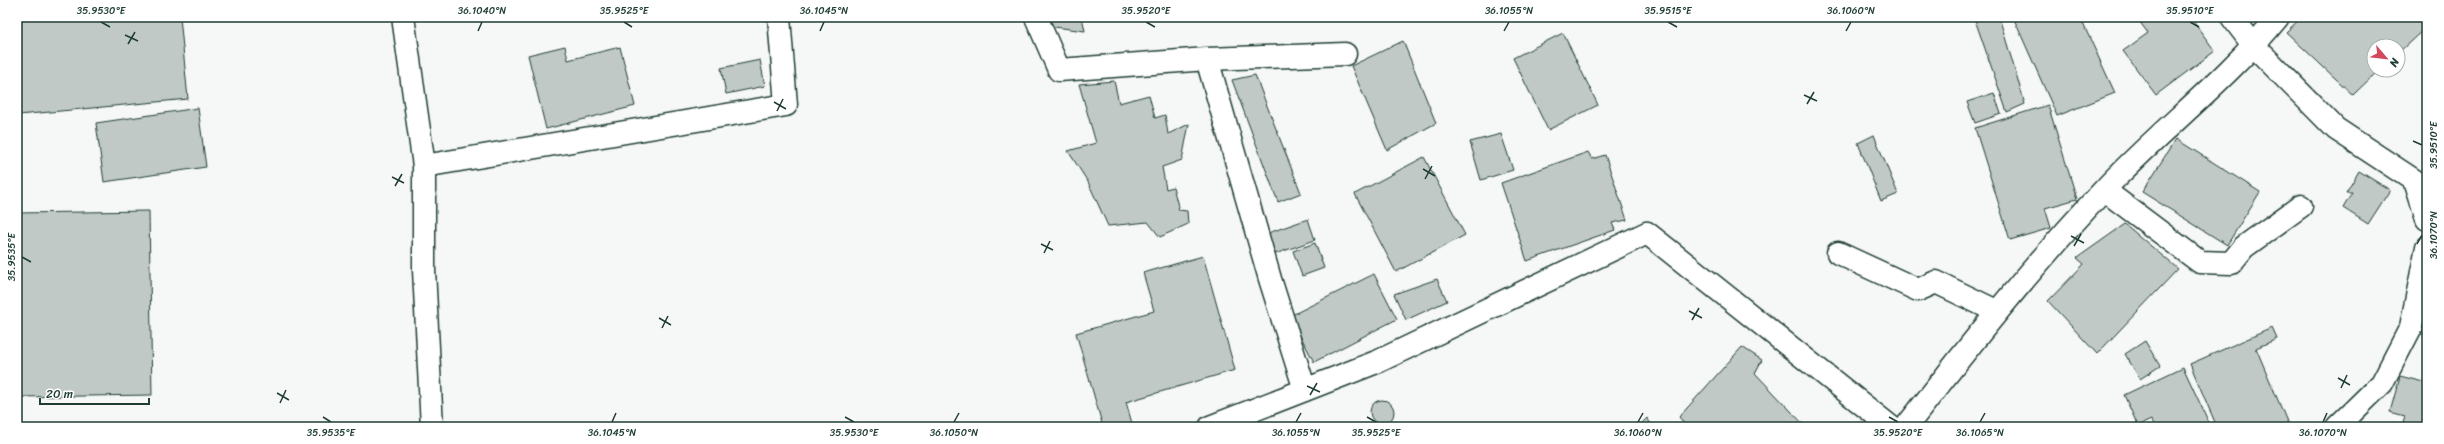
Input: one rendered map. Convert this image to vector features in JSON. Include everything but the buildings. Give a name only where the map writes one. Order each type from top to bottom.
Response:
[{"type":"street","points":[[403,17],[424,166],[424,270],[432,427]]},
{"type":"street","points":[[424,166],[786,105],[779,17]]},
{"type":"street","points":[[1036,17],[1059,70],[1207,59],[1345,54]]},
{"type":"street","points":[[2232,17],[2254,46],[2336,129],[2415,181],[2427,219]]},
{"type":"street","points":[[1906,427],[1996,311],[2104,190],[2254,46],[2278,17]]},
{"type":"street","points":[[1207,59],[1270,279],[1305,390]]},
{"type":"street","points":[[2104,190],[2200,262],[2231,263],[2244,247],[2301,206]]},
{"type":"street","points":[[1210,427],[1379,361],[1646,233],[1891,427]]},
{"type":"street","points":[[2337,427],[2382,383],[2411,327],[2427,247]]},
{"type":"street","points":[[1838,253],[1918,290],[1936,282],[1996,311]]}]
